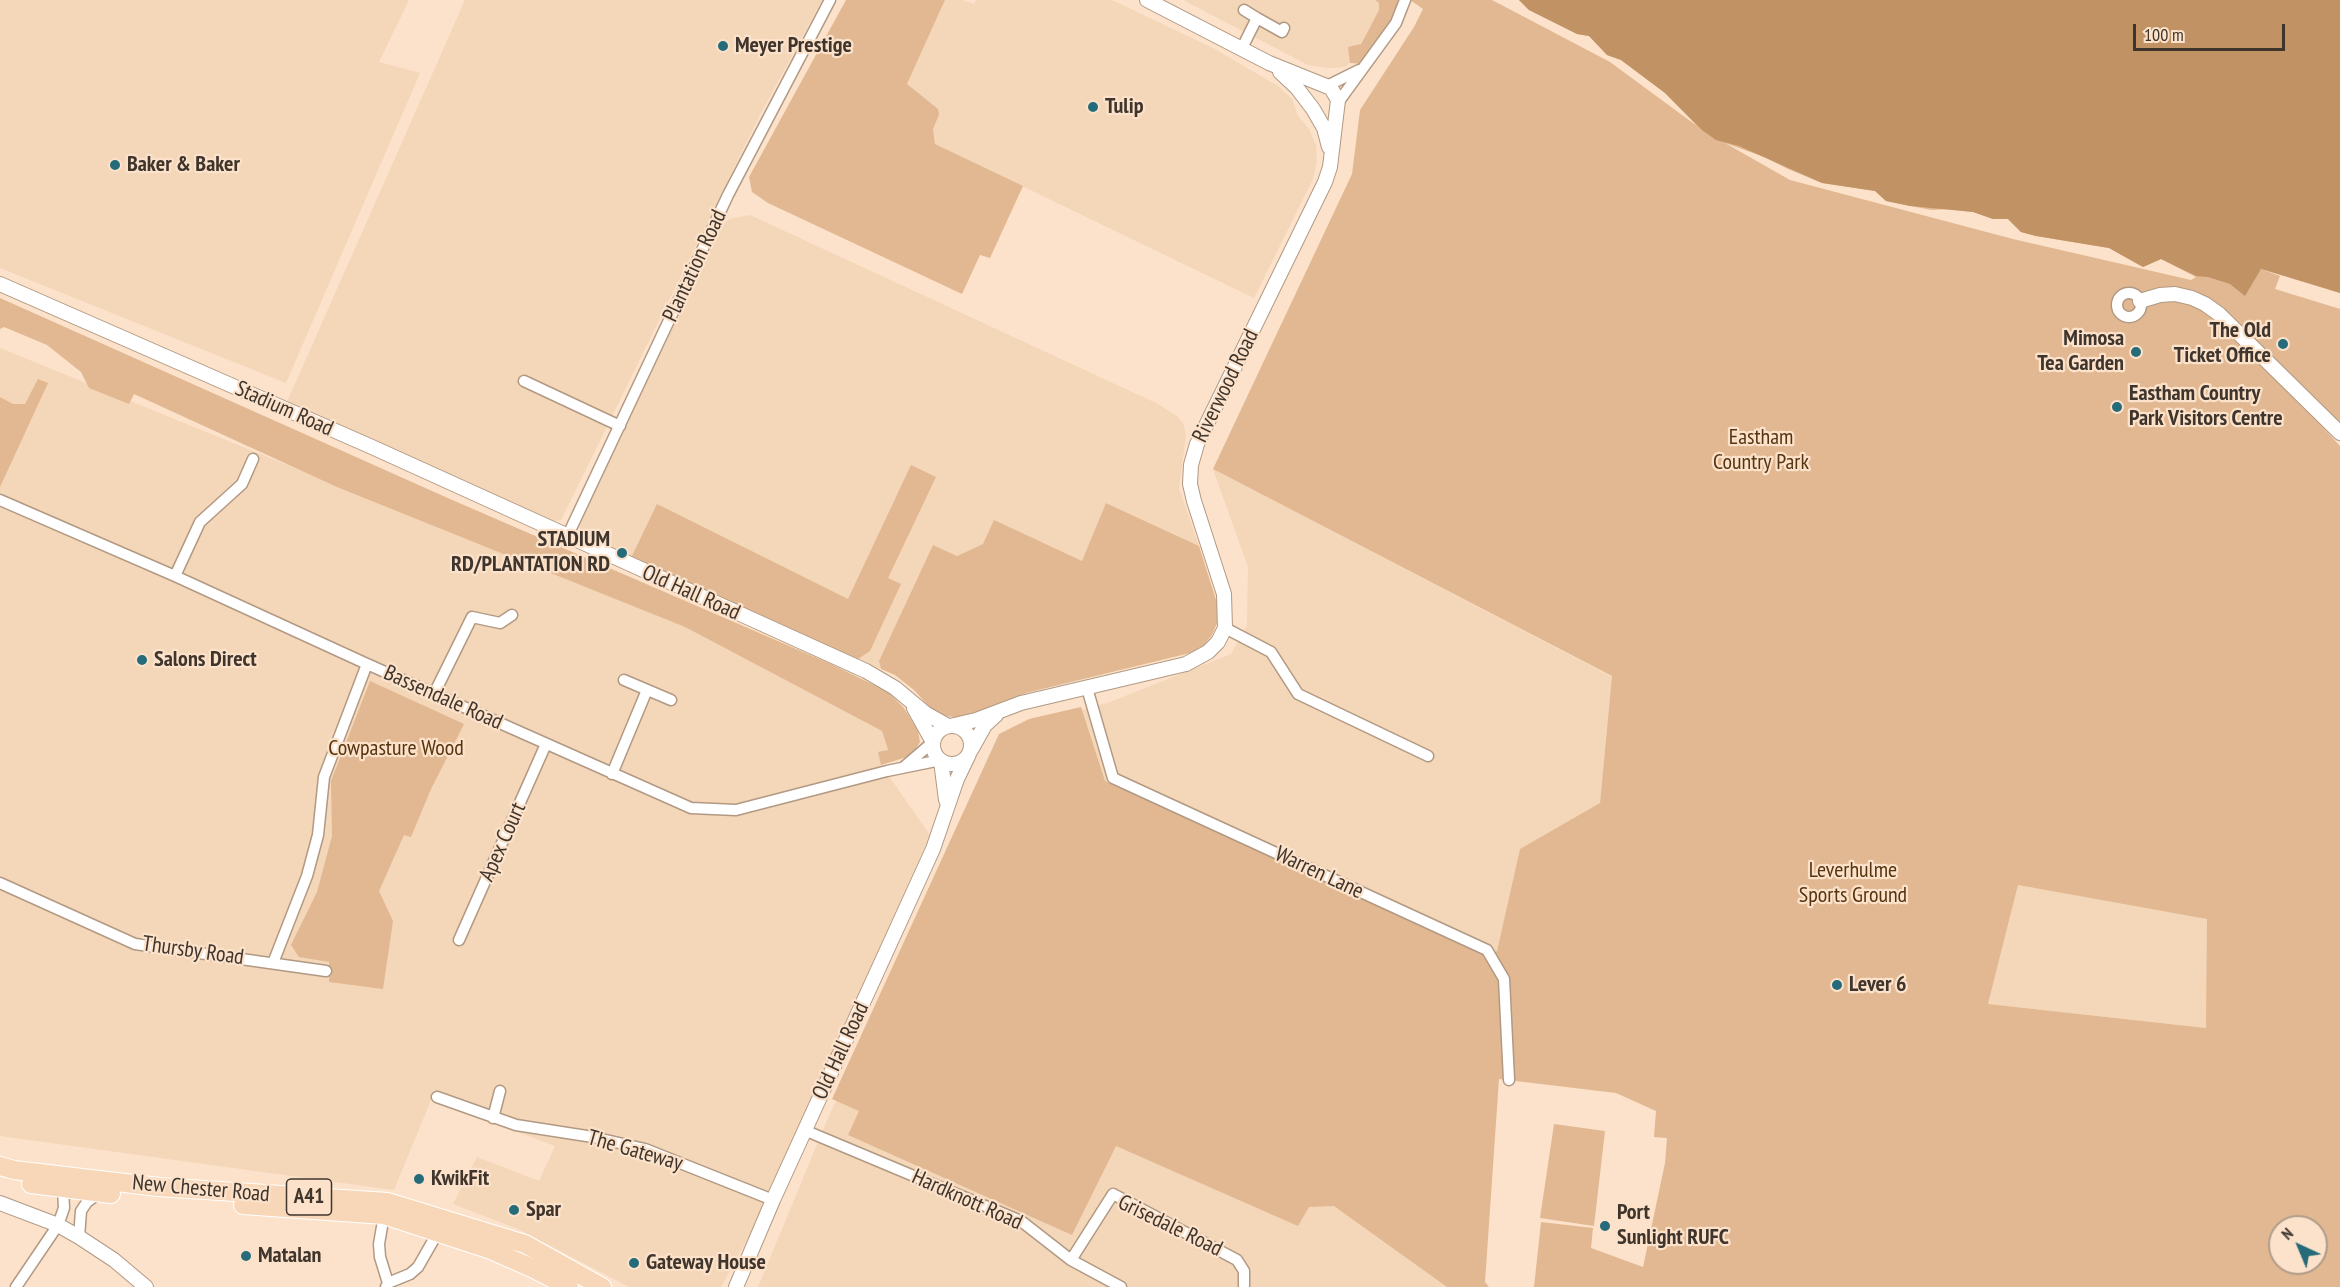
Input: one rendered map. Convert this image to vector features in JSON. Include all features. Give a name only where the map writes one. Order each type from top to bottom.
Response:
[{"type":"highway","name":"New Chester Road","points":[[0,1166],[14,1170],[159,1187],[388,1203],[525,1244],[602,1287]]},
{"type":"highway","name":"New Chester Road","points":[[0,1178],[63,1189],[155,1199],[384,1215],[515,1260],[568,1287]]},
{"type":"street","name":"Plantation Road","points":[[567,537],[728,195],[830,0]]},
{"type":"street","points":[[1147,0],[1269,63],[1326,86],[1337,95],[1337,105]]},
{"type":"street","points":[[1366,65],[1326,86],[1314,89],[1310,97],[1312,107],[1321,114],[1326,114],[1337,105],[1366,65],[1396,23],[1405,0]]},
{"type":"street","points":[[1244,10],[1282,32],[1284,28]]},
{"type":"street","points":[[1242,48],[1257,18]]},
{"type":"street","points":[[1269,63],[1298,88],[1312,107],[1326,137],[1331,160]]},
{"type":"street","name":"Riverwood Road","points":[[1225,628],[1224,594],[1194,501],[1190,484],[1191,465],[1197,444],[1322,187],[1331,160],[1337,105]]},
{"type":"street","name":"Stadium Road","points":[[0,284],[372,447],[567,537]]},
{"type":"street","points":[[2140,301],[2160,295],[2175,294],[2205,304],[2219,314],[2340,433]]},
{"type":"street","points":[[524,381],[620,426]]},
{"type":"street","points":[[175,576],[200,522],[242,484],[254,459]]},
{"type":"street","name":"Bassendale Road","points":[[0,500],[175,576],[691,808],[736,810],[899,769],[941,761]]},
{"type":"street","name":"Old Hall Road","points":[[567,537],[866,671],[895,688],[932,718],[949,726]]},
{"type":"street","points":[[435,694],[471,617],[500,622],[512,615]]},
{"type":"street","points":[[1000,712],[985,726],[965,759],[954,764],[941,761],[934,752],[933,742],[938,732],[949,726],[976,720],[1021,703],[1186,664],[1208,652],[1218,642],[1225,628],[1271,652],[1298,694],[1428,756]]},
{"type":"street","points":[[273,963],[307,876],[318,835],[324,777],[367,664]]},
{"type":"street","points":[[624,680],[671,700]]},
{"type":"street","name":"Warren Lane","points":[[1087,688],[1113,778],[1487,950],[1504,979],[1509,1080]]},
{"type":"street","points":[[612,774],[647,690]]},
{"type":"street","name":"Old Hall Road","points":[[909,701],[933,742]]},
{"type":"street","points":[[949,726],[956,726],[967,733],[971,746],[969,753]]},
{"type":"street","name":"Bassendale Road","points":[[899,769],[915,759],[933,742]]},
{"type":"street","name":"Apex Court","points":[[459,940],[546,744]]},
{"type":"street","name":"Old Hall Road","points":[[736,1287],[804,1130],[933,849],[957,779],[969,753]]},
{"type":"street","name":"Old Hall Road","points":[[941,761],[946,788],[945,814]]},
{"type":"street","name":"Thursby Road","points":[[0,883],[135,944],[326,971]]},
{"type":"street","points":[[493,1118],[500,1090]]},
{"type":"street","name":"The Gateway","points":[[437,1097],[493,1118],[536,1130],[593,1137],[636,1146],[773,1200]]},
{"type":"street","name":"Hardknott Road","points":[[804,1130],[1021,1221],[1071,1260],[1120,1287]]},
{"type":"street","points":[[16,1287],[58,1225],[64,1208],[63,1189]]},
{"type":"street","points":[[80,1237],[81,1211],[87,1202],[100,1192]]},
{"type":"street","name":"Grisedale Road","points":[[1071,1260],[1113,1194],[1238,1260],[1244,1271],[1244,1287]]},
{"type":"street","points":[[0,1203],[58,1225],[80,1237],[114,1260],[146,1287]]},
{"type":"street","points":[[384,1215],[379,1244],[380,1257],[390,1286],[418,1267],[438,1232]]},
{"type":"shaded area","points":[[0,0],[409,0],[379,62],[420,73],[286,383],[0,268]]},
{"type":"shaded area","points":[[465,0],[822,0],[759,117],[561,520],[553,521],[287,402]]},
{"type":"shaded area","points":[[945,0],[962,0],[974,4],[976,0],[1112,0],[1213,48],[1278,86],[1292,99],[1298,116],[1309,129],[1316,145],[1317,162],[1313,179],[1254,298],[935,144],[933,129],[939,115],[907,84]]},
{"type":"shaded area","points":[[1183,0],[1375,0],[1379,3],[1379,10],[1360,45],[1349,47],[1350,63],[1345,67],[1327,68],[1308,65]]},
{"type":"shaded area","points":[[1519,0],[2340,0],[2340,293],[2261,269],[2245,296],[2230,284],[2196,276],[2161,259],[2143,267],[2109,248],[2021,232],[2008,219],[1993,219],[1973,212],[1910,206],[1886,201],[1875,191],[1822,183],[1739,146],[1716,140],[1702,130],[1665,93],[1621,60],[1607,55],[1589,36],[1577,34],[1529,10]]},
{"type":"shaded area","points":[[750,215],[1156,403],[1177,416],[1183,423],[1186,435],[1179,488],[1199,546],[1107,503],[1082,561],[983,544],[957,556],[933,546],[879,661],[881,669],[581,534],[580,526],[584,516],[715,238],[729,219]]},
{"type":"shaded area","points":[[0,348],[685,627],[882,731],[888,751],[881,765],[930,835],[752,1231],[721,1287],[629,1287],[518,1229],[453,1204],[477,1157],[539,1181],[555,1146],[431,1100],[394,1190],[0,1136]]},
{"type":"shaded area","points":[[1213,469],[1612,677],[1600,804],[1520,849],[1497,952],[1446,978],[1334,1205],[1447,1287],[758,1287],[828,1118],[1009,731],[1110,702],[1231,654],[1247,625],[1248,567]]},
{"type":"shaded area","points":[[2018,885],[2207,918],[2207,1028],[1988,1004]]},
{"type":"green space","points":[[846,0],[945,0],[907,84],[938,109],[939,115],[933,129],[935,144],[1023,186],[990,258],[980,255],[962,294],[768,203],[752,192],[749,177]]},
{"type":"green space","points":[[1375,0],[1397,0],[1402,3],[1384,36],[1362,64],[1350,63],[1348,47],[1361,44],[1379,10],[1379,3]]},
{"type":"green space","points":[[1410,0],[1492,0],[1610,62],[1697,126],[1665,93],[1621,60],[1607,55],[1589,36],[1577,34],[1529,10],[1519,0],[1593,0],[1810,101],[1968,152],[1984,160],[2143,200],[2266,221],[2340,238],[2340,293],[2330,290],[2324,280],[2295,273],[2267,243],[2249,260],[2222,259],[2233,269],[2242,266],[2255,277],[2261,269],[2280,276],[2275,289],[2340,309],[2340,427],[2316,420],[2340,446],[2340,1287],[1534,1287],[1541,1222],[1593,1228],[1591,1248],[1643,1267],[1665,1163],[1667,1138],[1654,1137],[1656,1111],[1616,1093],[1499,1079],[1485,1282],[1489,1287],[1447,1287],[1334,1206],[1309,1207],[1298,1226],[1116,1146],[1072,1235],[848,1135],[859,1111],[832,1099],[999,734],[1029,719],[1081,707],[1105,781],[1490,955],[1497,951],[1520,849],[1600,803],[1612,676],[1213,469],[1352,174],[1360,110],[1414,27],[1423,9]],"holes":[[[1725,143],[1764,157],[1822,183],[1875,191],[1886,201],[1931,210],[1948,209],[1973,212],[1993,219],[2008,219],[2021,232],[2109,248],[2143,267],[2161,259],[2196,277],[2191,280],[2013,239],[1790,180]],[[2018,885],[2207,919],[2206,1028],[1988,1004]]]},
{"type":"green space","points":[[0,298],[450,499],[831,664],[888,692],[904,708],[918,731],[920,742],[907,757],[881,765],[878,752],[888,750],[882,731],[685,627],[337,487],[134,394],[129,404],[89,388],[81,372],[47,345],[4,327],[0,329]]},
{"type":"green space","points":[[38,379],[48,383],[0,487],[0,397],[13,404],[25,404]]},
{"type":"green space","points":[[911,465],[936,477],[888,578],[901,584],[870,651],[858,659],[631,558],[657,504],[848,599]]},
{"type":"green space","points":[[1106,503],[1199,546],[1218,606],[1218,621],[1212,635],[1203,646],[1190,653],[1026,693],[964,718],[944,716],[932,710],[914,690],[895,675],[881,669],[879,661],[933,545],[957,556],[983,544],[994,520],[1082,561]]},
{"type":"green space","name":"Cowpasture Wood","points":[[370,681],[464,724],[431,789],[411,837],[404,835],[379,891],[393,921],[383,989],[329,982],[329,962],[299,957],[291,945],[317,892],[332,836],[331,781]]},
{"type":"green space","points":[[1554,1124],[1605,1131],[1594,1226],[1540,1218]]},
{"type":"place","name":"Meyer Prestige","points":[[723,46]]},
{"type":"place","name":"Tulip","points":[[1093,107]]},
{"type":"place","name":"Baker & Baker","points":[[115,165]]},
{"type":"place","name":"The Old Ticket Office","points":[[2283,344]]},
{"type":"place","name":"Mimosa Tea Garden","points":[[2136,352]]},
{"type":"place","name":"Eastham Country Park Visitors Centre","points":[[2117,407]]},
{"type":"place","name":"STADIUM RD/PLANTATION RD","points":[[622,553]]},
{"type":"place","name":"Salons Direct","points":[[142,660]]},
{"type":"place","name":"Lever 6","points":[[1837,985]]},
{"type":"place","name":"KwikFit","points":[[419,1179]]},
{"type":"place","name":"Spar","points":[[514,1210]]},
{"type":"place","name":"Port Sunlight RUFC","points":[[1605,1226]]},
{"type":"place","name":"Matalan","points":[[246,1256]]},
{"type":"place","name":"Gateway House","points":[[634,1263]]},
{"type":"park label","name":"Eastham Country Park","points":[[1761,450]]},
{"type":"park label","name":"Leverhulme Sports Ground","points":[[1853,884]]}]
